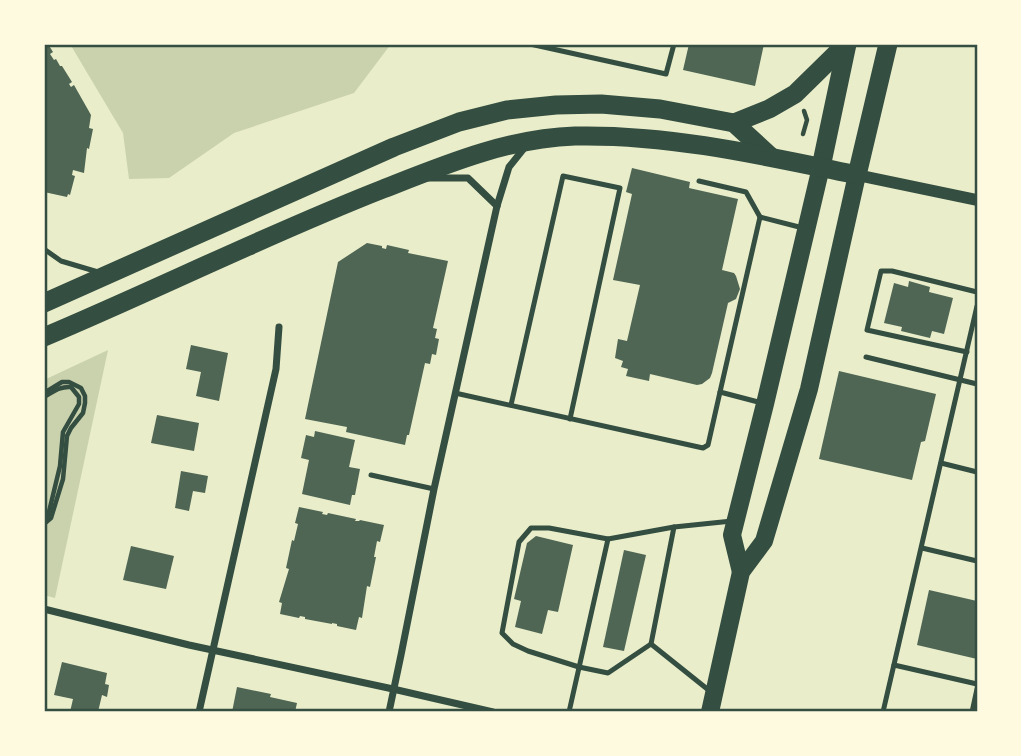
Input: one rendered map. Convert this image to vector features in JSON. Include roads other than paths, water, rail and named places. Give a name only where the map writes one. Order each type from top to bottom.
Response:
[{"type":"highway","points":[[734,123],[769,109],[795,94],[847,44]]},
{"type":"highway","points":[[821,167],[847,44]]},
{"type":"highway","points":[[44,337],[326,211],[408,178],[479,153],[529,142],[574,136],[649,138],[770,156],[857,175],[888,44]]},
{"type":"highway","points":[[44,303],[394,147],[459,122],[507,110],[601,104],[660,109],[734,123],[770,156]]},
{"type":"main road","points":[[741,572],[732,535],[821,167]]},
{"type":"main road","points":[[712,703],[741,572],[764,541],[801,422],[857,175]]},
{"type":"street","points":[[388,712],[497,206],[509,167],[529,142]]},
{"type":"street","points":[[857,175],[977,200]]},
{"type":"street","points":[[408,178],[468,178],[497,206]]},
{"type":"street","points":[[199,712],[276,369],[279,327]]},
{"type":"street","points":[[44,609],[493,712]]},
{"type":"lane","points":[[530,44],[666,74],[674,44]]},
{"type":"lane","points":[[511,405],[563,176],[620,188],[570,419]]},
{"type":"lane","points":[[455,393],[703,448],[708,444],[760,217],[746,192],[699,181]]},
{"type":"lane","points":[[760,217],[807,229]]},
{"type":"lane","points":[[44,249],[61,261],[108,275]]},
{"type":"lane","points":[[967,352],[867,330],[881,271],[892,271],[977,292]]},
{"type":"lane","points":[[883,712],[960,380],[974,337],[977,306]]},
{"type":"lane","points":[[866,357],[977,384]]},
{"type":"lane","points":[[720,392],[765,404]]},
{"type":"lane","points":[[941,463],[977,472]]},
{"type":"lane","points":[[371,475],[434,489]]},
{"type":"lane","points":[[674,527],[650,644],[608,673],[579,667],[513,644],[502,633],[519,542],[531,528],[549,528],[608,539],[674,527],[735,521]]},
{"type":"lane","points":[[569,712],[608,539]]},
{"type":"lane","points":[[922,548],[977,561]]},
{"type":"lane","points":[[650,644],[712,703]]},
{"type":"lane","points":[[894,665],[977,687],[972,712]]}]
